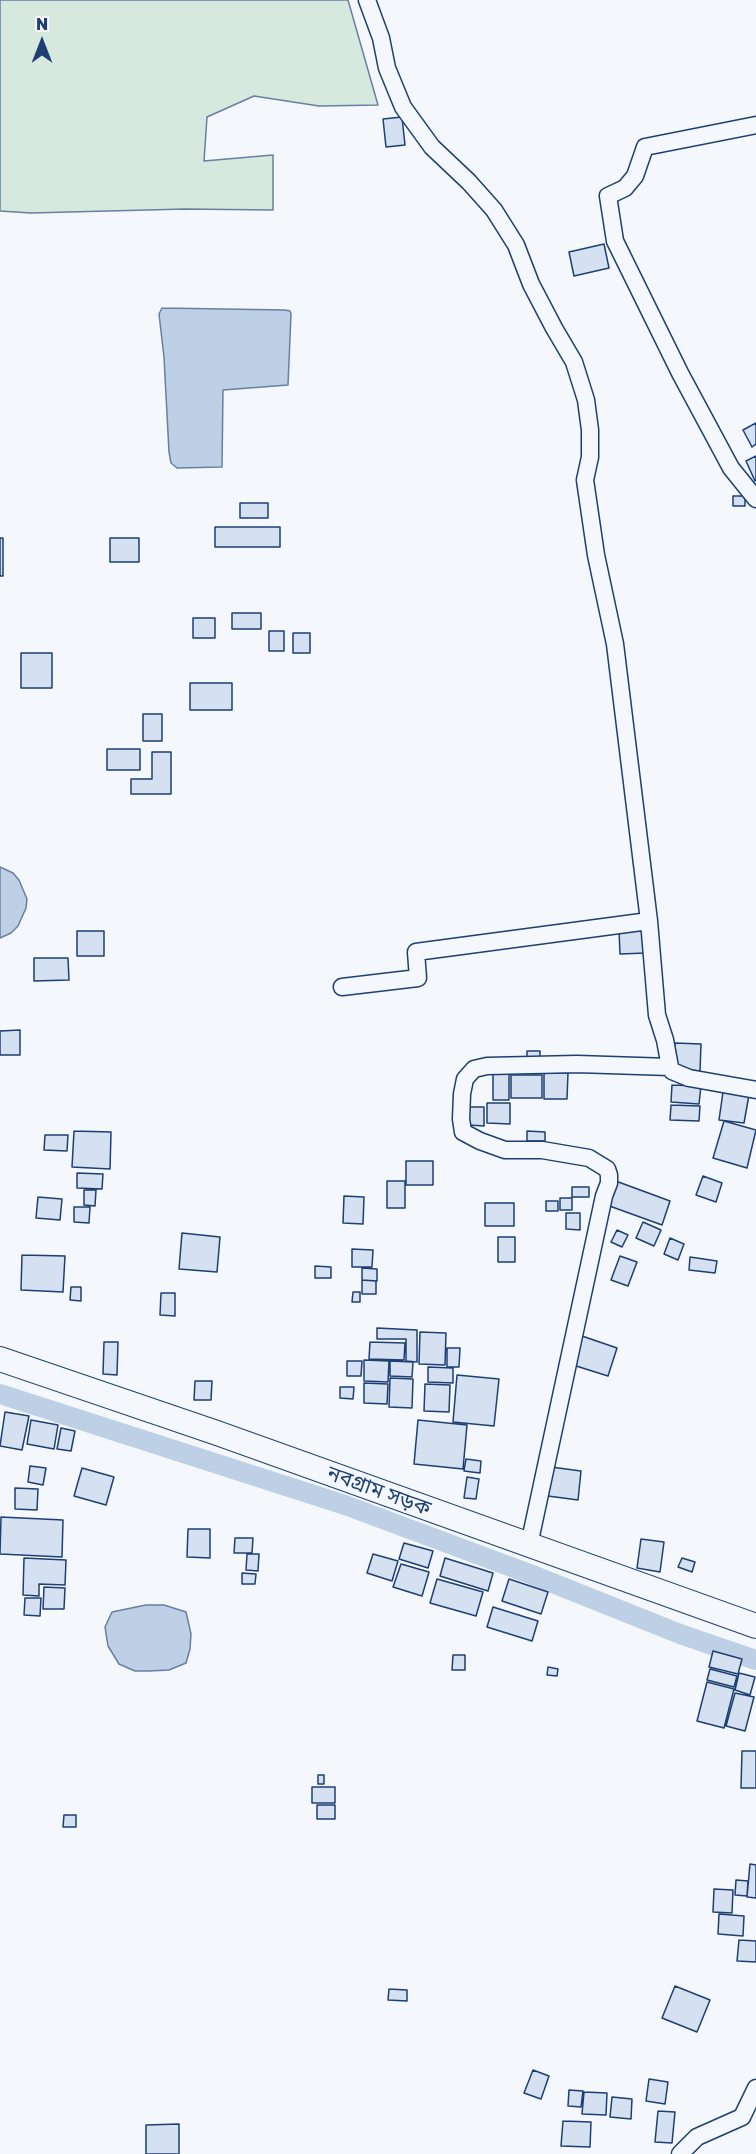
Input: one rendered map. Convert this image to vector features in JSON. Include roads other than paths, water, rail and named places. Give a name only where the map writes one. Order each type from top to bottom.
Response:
[{"type":"main road","name":"নবগ্রাম সড়ক","points":[[0,1359],[217,1433],[756,1626]]},
{"type":"street","points":[[367,0],[381,38],[387,68],[403,107],[432,147],[469,182],[494,210],[516,245],[549,319],[574,362],[586,399],[590,457],[585,480],[596,555],[615,644],[649,921],[657,1015],[672,1071],[690,1078],[756,1090]]},
{"type":"street","points":[[756,125],[645,147],[635,176],[625,188],[608,196],[615,241],[680,373],[731,468],[756,499]]},
{"type":"street","points":[[342,987],[418,978],[416,952],[649,921]]},
{"type":"street","points":[[529,1545],[609,1175],[607,1169],[589,1158],[542,1150],[505,1150],[480,1141],[463,1131],[460,1119],[465,1079],[474,1070],[487,1066],[577,1064],[670,1067]]},
{"type":"street","points":[[680,2154],[697,2137],[742,2117],[756,2088]]},
{"type":"water","points":[[162,308],[290,311],[288,385],[223,390],[222,467],[177,468],[171,463],[159,314]]},
{"type":"water","points":[[0,867],[13,873],[19,880],[27,899],[26,908],[18,926],[11,933],[0,938]]},
{"type":"water","points":[[146,1605],[164,1605],[186,1612],[191,1634],[186,1663],[169,1670],[149,1671],[135,1671],[119,1664],[108,1646],[105,1627],[112,1612]]},
{"type":"waterway","points":[[0,1394],[345,1505],[530,1574],[680,1634],[756,1660]]}]
